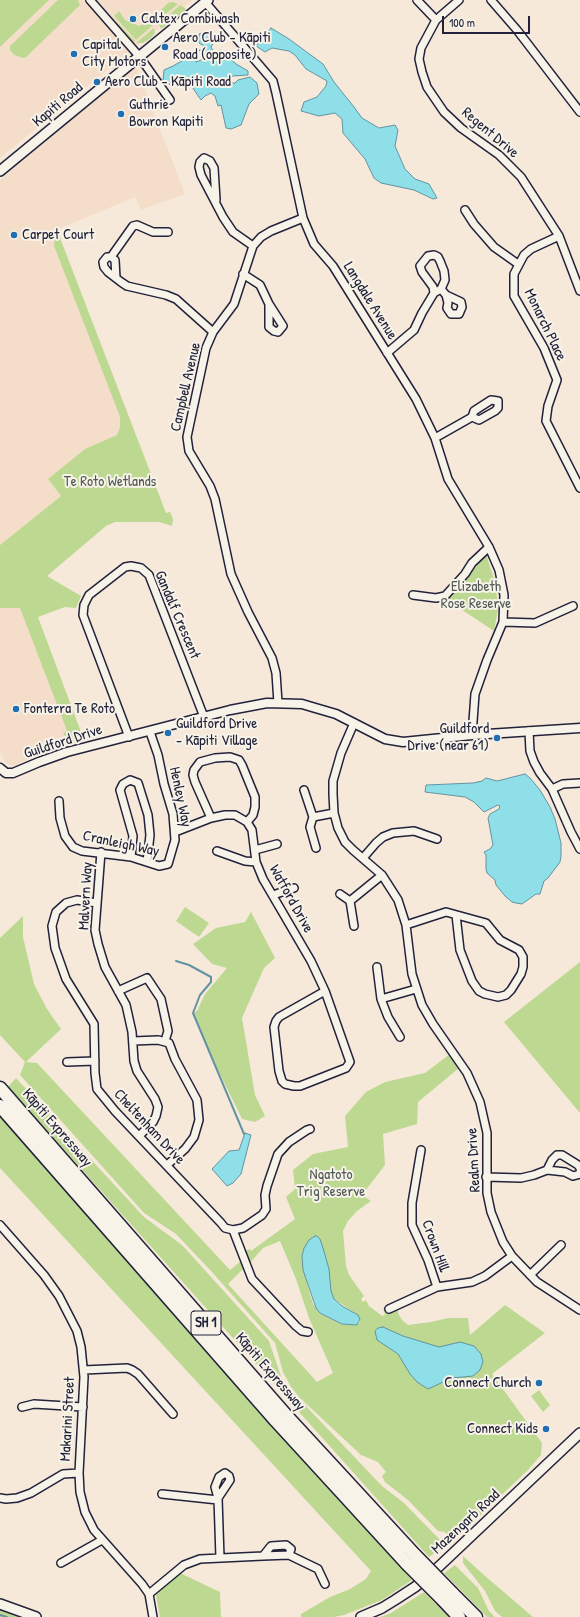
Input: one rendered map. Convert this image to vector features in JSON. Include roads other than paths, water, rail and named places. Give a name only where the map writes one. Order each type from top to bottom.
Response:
[{"type":"highway","name":"Kāpiti Expressway","points":[[0,1088],[411,1560]]},
{"type":"highway","name":"Kāpiti Expressway","points":[[0,1106],[276,1420],[447,1596],[476,1617]]},
{"type":"highway","name":"Kāpiti Expressway","points":[[447,1596],[459,1617]]},
{"type":"main road","name":"Kapiti Road","points":[[0,171],[207,1]]},
{"type":"main road","name":"Mazengarb Road","points":[[361,1617],[395,1600],[430,1575],[580,1433]]},
{"type":"main road","points":[[0,1604],[36,1617]]},
{"type":"street","points":[[90,0],[139,56],[170,100]]},
{"type":"street","points":[[417,0],[436,20]]},
{"type":"street","name":"Regent Drive","points":[[459,0],[436,20],[422,48],[419,59],[427,87],[444,112],[461,128],[499,155],[521,177],[559,236],[577,277],[580,291]]},
{"type":"street","points":[[491,0],[517,30],[580,112]]},
{"type":"street","name":"Langdale Avenue","points":[[207,1],[273,81],[303,218],[314,244],[333,266],[420,406],[435,438],[448,479],[489,547],[499,570],[504,595],[503,622],[475,694],[472,735]]},
{"type":"street","points":[[216,200],[214,168],[210,161],[204,158],[200,162],[199,167],[201,175],[233,232],[253,246]]},
{"type":"street","points":[[465,210],[474,224],[494,247],[518,264]]},
{"type":"street","name":"Campbell Avenue","points":[[278,703],[276,673],[272,658],[248,612],[231,574],[215,499],[210,486],[189,451],[188,428],[206,348],[213,332],[234,304],[253,246],[261,237],[271,231],[303,218]]},
{"type":"street","points":[[168,232],[153,232],[137,225],[133,226],[111,257],[105,259],[103,265],[108,272],[127,286],[166,295],[176,299],[213,332]]},
{"type":"street","name":"Monarch Place","points":[[559,236],[531,249],[524,255],[514,274],[514,296],[544,348],[557,380],[548,406],[546,420],[580,488]]},
{"type":"street","points":[[387,353],[414,330],[422,313],[440,293],[445,280],[444,271],[438,257],[434,255],[428,256],[420,266],[422,272],[433,287],[440,293]]},
{"type":"street","points":[[111,257],[115,260],[116,278]]},
{"type":"street","points":[[243,274],[260,285],[269,304]]},
{"type":"street","points":[[435,438],[472,417]]},
{"type":"street","points":[[413,595],[436,598],[445,596],[465,574],[472,562],[489,547]]},
{"type":"street","name":"Gandalf Crescent","points":[[129,737],[83,615],[84,605],[89,595],[125,567],[130,566],[141,568],[149,575],[204,717]]},
{"type":"street","points":[[503,622],[535,623],[573,606]]},
{"type":"street","name":"Guildford Drive","points":[[0,768],[6,773],[13,773],[67,752],[256,704],[302,704],[336,714],[385,739],[404,742],[472,735],[580,728]]},
{"type":"street","name":"Realm Drive","points":[[354,723],[340,753],[335,774],[333,794],[334,813],[338,828],[345,842],[382,875],[398,900],[406,925],[410,961],[416,988],[426,1014],[467,1073],[480,1102],[487,1133],[487,1193],[491,1212],[504,1242],[512,1256],[530,1275],[546,1288],[580,1310]]},
{"type":"street","points":[[529,731],[530,751],[534,762],[552,789],[580,849]]},
{"type":"street","name":"Henley Way","points":[[150,732],[158,755],[164,784],[171,805],[175,832],[172,856],[168,864],[164,866]]},
{"type":"street","points":[[175,832],[211,818],[225,815],[235,815],[247,822],[253,814],[255,797],[239,760],[230,757],[215,758],[205,760],[196,765],[193,778],[211,818]]},
{"type":"street","points":[[131,857],[133,836],[120,790],[123,784],[130,780],[138,783],[148,815],[150,835],[147,862]]},
{"type":"street","points":[[552,789],[563,784],[580,783]]},
{"type":"street","points":[[304,790],[313,817],[310,827],[316,848]]},
{"type":"street","name":"Cranleigh Way","points":[[59,801],[60,818],[64,836],[73,847],[82,851],[101,852],[131,857],[164,866]]},
{"type":"street","points":[[313,817],[334,813]]},
{"type":"street","name":"Watford Drive","points":[[247,822],[252,830],[256,862],[311,961],[325,991],[350,1062],[346,1068],[300,1086],[285,1084],[282,1081],[279,1071],[274,1027],[276,1021],[279,1017],[325,991]]},
{"type":"street","points":[[363,858],[383,837],[393,833],[414,831],[437,839]]},
{"type":"street","points":[[254,850],[276,844]]},
{"type":"street","points":[[217,851],[245,861],[256,862]]},
{"type":"street","name":"Malvern Way","points":[[101,852],[95,930],[98,944],[105,966],[126,1005],[133,1041],[134,1061],[137,1071],[155,1099],[158,1107],[153,1122],[139,1136]]},
{"type":"street","points":[[350,901],[382,875]]},
{"type":"street","points":[[273,895],[294,888]]},
{"type":"street","points":[[340,894],[350,901],[354,926]]},
{"type":"street","name":"Cheltenham Drive","points":[[97,903],[77,900],[66,903],[56,912],[52,926],[55,948],[66,979],[94,1024],[97,1089],[105,1101],[225,1228],[233,1230]]},
{"type":"street","points":[[406,925],[443,912],[446,912],[486,923],[500,940],[519,950],[523,957],[523,970],[511,990],[506,995],[498,997],[485,994],[479,990],[472,981],[460,950],[456,915]]},
{"type":"street","points":[[377,966],[381,999],[388,1017],[400,1037]]},
{"type":"street","points":[[118,991],[147,978],[161,999],[168,1031],[165,1041]]},
{"type":"street","points":[[381,999],[416,988]]},
{"type":"street","points":[[133,1041],[158,1040],[169,1043],[175,1059],[194,1094],[198,1106],[199,1120],[194,1136],[185,1149],[167,1165]]},
{"type":"street","points":[[67,1062],[95,1061]]},
{"type":"street","points":[[308,1332],[302,1331],[296,1326],[252,1279],[233,1230],[243,1228],[262,1215],[266,1209],[265,1195],[267,1186],[278,1154],[289,1142],[310,1129]]},
{"type":"street","name":"Crown Hill","points":[[421,1150],[412,1203],[412,1225],[428,1260],[437,1287]]},
{"type":"street","points":[[547,1170],[552,1160],[557,1155],[562,1154],[580,1168]]},
{"type":"street","points":[[486,1177],[521,1178],[547,1170],[565,1172],[573,1176],[580,1174],[580,1172]]},
{"type":"street","name":"Makarini Street","points":[[0,1225],[44,1275],[62,1302],[77,1331],[84,1370],[79,1473],[80,1492],[85,1512],[94,1530],[142,1584],[149,1594],[153,1617]]},
{"type":"street","points":[[530,1275],[561,1245]]},
{"type":"street","points":[[389,1310],[437,1287],[472,1282],[486,1276],[512,1256]]},
{"type":"street","points":[[84,1370],[127,1368],[132,1370],[138,1374],[173,1414]]},
{"type":"street","points":[[22,1407],[34,1404],[83,1407]]},
{"type":"street","points":[[0,1498],[17,1498],[31,1493],[63,1474],[79,1473]]},
{"type":"street","points":[[162,1494],[218,1499],[220,1558]]},
{"type":"street","points":[[61,1562],[102,1540]]},
{"type":"street","points":[[149,1594],[184,1565],[200,1559],[263,1556],[271,1546],[286,1545],[291,1549],[289,1555],[318,1569],[325,1584]]},
{"type":"water","points":[[271,28],[289,39],[323,64],[334,82],[362,118],[379,128],[395,125],[398,130],[395,146],[405,169],[415,179],[429,184],[437,198],[433,199],[414,190],[381,183],[374,178],[365,159],[343,133],[342,119],[335,113],[319,116],[301,111],[304,102],[317,97],[326,86],[327,81],[306,69],[295,55],[289,51],[272,48],[265,52],[256,46]]},
{"type":"water","points":[[207,31],[216,39],[211,47],[214,53],[221,50],[236,64],[248,71],[248,75],[233,76],[228,79],[230,83],[235,83],[238,80],[250,77],[257,83],[259,94],[249,104],[241,125],[231,129],[226,128],[221,105],[218,106],[215,96],[211,93],[201,100],[190,84],[178,81],[172,86],[163,80],[164,70],[192,55],[196,62],[201,60],[204,56],[199,50],[204,50],[204,46],[199,43],[199,34]]},
{"type":"water","points":[[525,774],[540,790],[550,807],[555,819],[561,843],[561,856],[560,862],[544,881],[540,894],[536,894],[522,904],[512,902],[505,896],[496,885],[495,880],[487,873],[486,869],[486,855],[484,852],[490,849],[493,845],[488,818],[490,814],[499,809],[500,806],[498,805],[484,812],[474,802],[465,797],[425,792],[426,785],[473,783],[482,781],[486,778],[497,781]]},
{"type":"water","points":[[245,1133],[251,1135],[241,1174],[233,1183],[227,1186],[212,1169],[229,1151],[239,1150]]},
{"type":"water","points":[[315,1236],[320,1239],[323,1248],[329,1269],[331,1291],[334,1299],[342,1306],[358,1315],[360,1319],[357,1325],[342,1324],[320,1313],[316,1308],[303,1270],[302,1256],[304,1248],[309,1240]]},
{"type":"water","points":[[383,1327],[403,1336],[439,1347],[460,1342],[474,1346],[481,1354],[483,1362],[480,1370],[473,1376],[452,1378],[428,1389],[417,1382],[410,1374],[398,1354],[377,1340],[375,1331],[378,1328]]},
{"type":"waterway","points":[[176,961],[189,965],[211,977],[211,982],[200,995],[193,1013],[244,1134]]},
{"type":"waterway","points":[[0,1615],[7,1617]]},
{"type":"place","name":"Caltex Combiwash","points":[[133,19]]},
{"type":"place","name":"Aero Club - Kāpiti Road (opposite)","points":[[165,47]]},
{"type":"place","name":"Capital City Motors","points":[[74,54]]},
{"type":"place","name":"Aero Club - Kāpiti Road","points":[[97,82]]},
{"type":"place","name":"Guthrie Bowron Kapiti","points":[[121,114]]},
{"type":"place","name":"Carpet Court","points":[[14,235]]},
{"type":"place","name":"Fonterra Te Roto","points":[[16,709]]},
{"type":"place","name":"Guildford Drive - Kāpiti Village","points":[[168,733]]},
{"type":"place","name":"Guildford Drive (near 61)","points":[[497,738]]},
{"type":"place","name":"Connect Church","points":[[539,1383]]},
{"type":"place","name":"Connect Kids","points":[[546,1429]]},
{"type":"park label","name":"Te Roto Wetlands","points":[[110,482]]},
{"type":"park label","name":"Elizabeth Rose Reserve","points":[[476,596]]},
{"type":"park label","name":"Ngatoto Trig Reserve","points":[[331,1184]]}]
